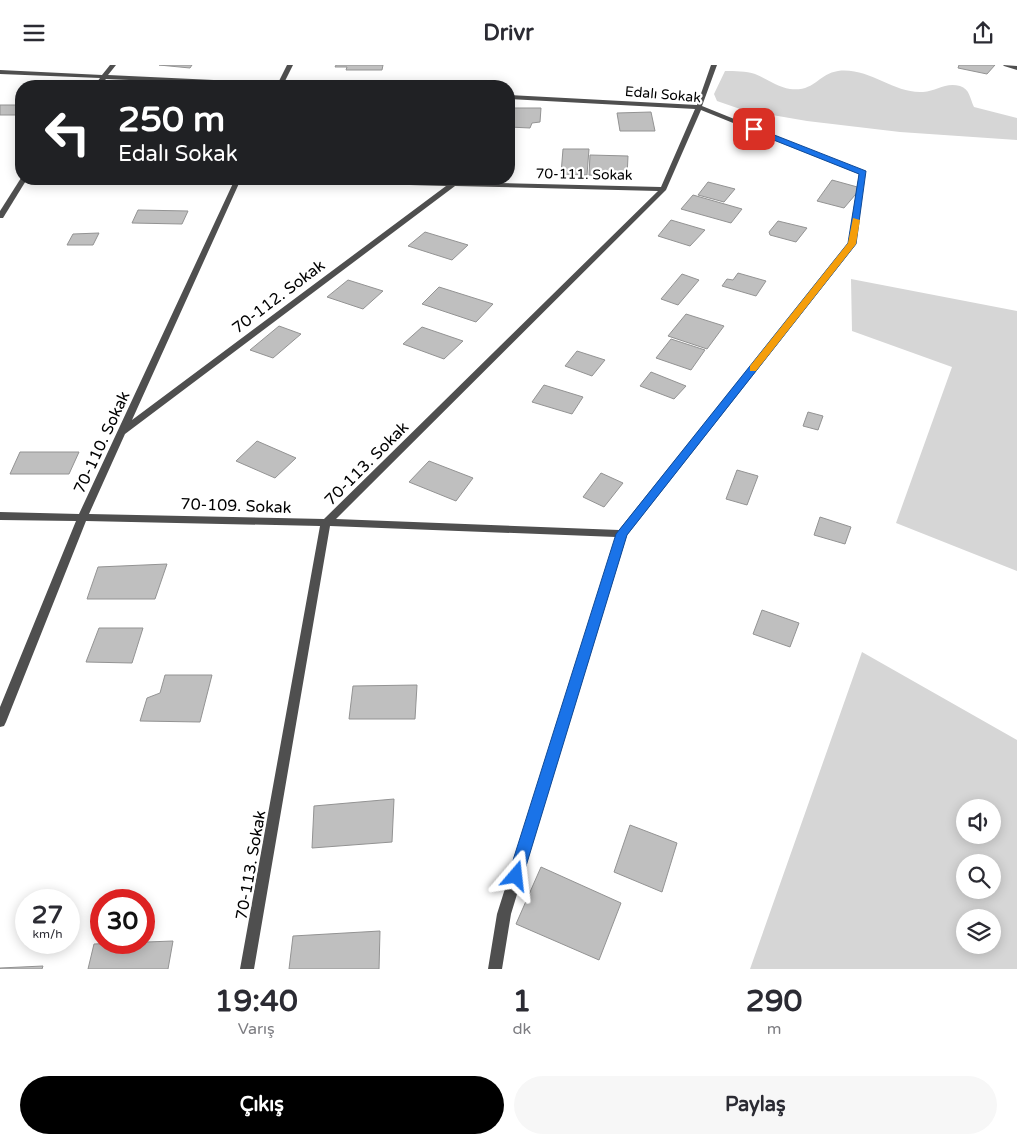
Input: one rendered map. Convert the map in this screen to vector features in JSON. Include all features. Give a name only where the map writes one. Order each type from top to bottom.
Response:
[{"type":"street","points":[[104,78],[113,65]]},
{"type":"street","points":[[283,80],[290,65]]},
{"type":"street","name":"70-113. Sokak","points":[[246,969],[326,523],[664,189],[699,107],[714,65]]},
{"type":"street","points":[[1006,65],[1017,68]]},
{"type":"street","points":[[0,72],[148,80]]},
{"type":"street","name":"Edalı Sokak","points":[[515,97],[699,107],[863,173],[852,244],[622,534]]},
{"type":"street","points":[[0,216],[20,185]]},
{"type":"street","name":"70-110. Sokak","points":[[0,722],[83,516],[235,185]]},
{"type":"street","name":"70-112. Sokak","points":[[122,433],[452,185]]},
{"type":"street","name":"70-111. Sokak","points":[[495,185],[664,189]]},
{"type":"street","name":"70-109. Sokak","points":[[0,516],[83,516],[326,523],[622,534]]},
{"type":"street","points":[[495,969],[504,914],[622,534]]},
{"type":"shaded area","points":[[725,71],[752,73],[781,87],[790,89],[805,88],[826,75],[838,71],[849,71],[871,76],[912,92],[923,92],[950,85],[960,86],[968,92],[974,107],[1017,118],[1017,140],[900,132],[807,121],[743,110],[717,101],[714,94]]},
{"type":"shaded area","points":[[851,279],[1017,311],[1017,571],[896,523],[952,367],[852,331]]},
{"type":"shaded area","points":[[862,652],[1017,740],[1017,969],[750,969]]},
{"type":"building","points":[[159,65],[192,65],[190,68]]},
{"type":"building","points":[[336,65],[383,65],[382,70],[346,70],[347,67],[335,67]]},
{"type":"building","points":[[959,65],[995,65],[987,74],[958,68]]},
{"type":"building","points":[[0,105],[15,105],[15,115],[0,115]]},
{"type":"building","points":[[515,108],[541,108],[540,122],[532,123],[530,128],[515,127]]},
{"type":"building","points":[[651,112],[655,131],[620,131],[617,113]]},
{"type":"building","points":[[563,149],[589,149],[587,175],[561,174]]},
{"type":"building","points":[[590,155],[628,156],[627,177],[589,175]]},
{"type":"building","points":[[832,180],[861,188],[844,208],[817,201]]},
{"type":"building","points":[[708,182],[735,189],[724,202],[698,195]]},
{"type":"building","points":[[693,195],[742,209],[731,223],[681,209]]},
{"type":"building","points":[[138,210],[188,211],[182,224],[132,223]]},
{"type":"building","points":[[671,220],[705,230],[690,246],[658,236]]},
{"type":"building","points":[[778,221],[807,228],[796,242],[770,235],[769,232]]},
{"type":"building","points":[[425,232],[468,245],[452,260],[408,246]]},
{"type":"building","points":[[99,233],[93,245],[67,245],[73,234]]},
{"type":"building","points":[[738,273],[766,281],[756,296],[722,286],[727,279],[733,280]]},
{"type":"building","points":[[682,274],[699,280],[678,305],[661,299]]},
{"type":"building","points":[[348,280],[383,291],[363,309],[327,297]]},
{"type":"building","points":[[439,287],[493,304],[476,322],[422,304]]},
{"type":"building","points":[[686,314],[724,326],[707,349],[668,336]]},
{"type":"building","points":[[279,326],[301,334],[273,358],[250,350]]},
{"type":"building","points":[[422,327],[463,341],[444,359],[403,344]]},
{"type":"building","points":[[671,339],[705,350],[691,370],[656,358]]},
{"type":"building","points":[[577,351],[605,360],[592,376],[565,366]]},
{"type":"building","points":[[651,372],[686,386],[674,399],[640,386]]},
{"type":"building","points":[[544,385],[583,397],[572,414],[532,402]]},
{"type":"building","points":[[808,412],[823,416],[818,430],[803,426]]},
{"type":"building","points":[[257,441],[296,458],[275,478],[236,461]]},
{"type":"building","points":[[20,452],[79,452],[69,474],[10,474]]},
{"type":"building","points":[[429,461],[473,478],[456,501],[409,482]]},
{"type":"building","points":[[737,470],[758,476],[747,505],[726,499]]},
{"type":"building","points":[[601,473],[623,483],[604,507],[583,497]]},
{"type":"building","points":[[820,517],[851,527],[845,544],[814,535]]},
{"type":"building","points":[[167,564],[155,599],[87,599],[98,567]]},
{"type":"building","points":[[762,610],[799,623],[790,647],[753,634]]},
{"type":"building","points":[[99,628],[143,628],[132,663],[86,662]]},
{"type":"building","points":[[165,675],[212,675],[200,722],[140,721],[147,698],[160,693]]},
{"type":"building","points":[[417,685],[415,719],[349,719],[353,686]]},
{"type":"building","points":[[394,799],[392,842],[312,848],[314,806]]},
{"type":"building","points":[[630,825],[677,843],[662,892],[614,872]]},
{"type":"building","points":[[541,867],[621,903],[599,960],[516,924]]},
{"type":"building","points":[[380,931],[379,969],[289,969],[293,936]]},
{"type":"building","points":[[173,941],[168,969],[88,969],[92,954],[155,954],[155,942]]},
{"type":"building","points":[[43,966],[42,969],[0,969],[0,968]]},
{"type":"slow traffic","points":[[753,369],[852,244],[856,220]]},
{"type":"route","points":[[516,876],[622,534],[852,244],[863,173],[754,129]]}]
